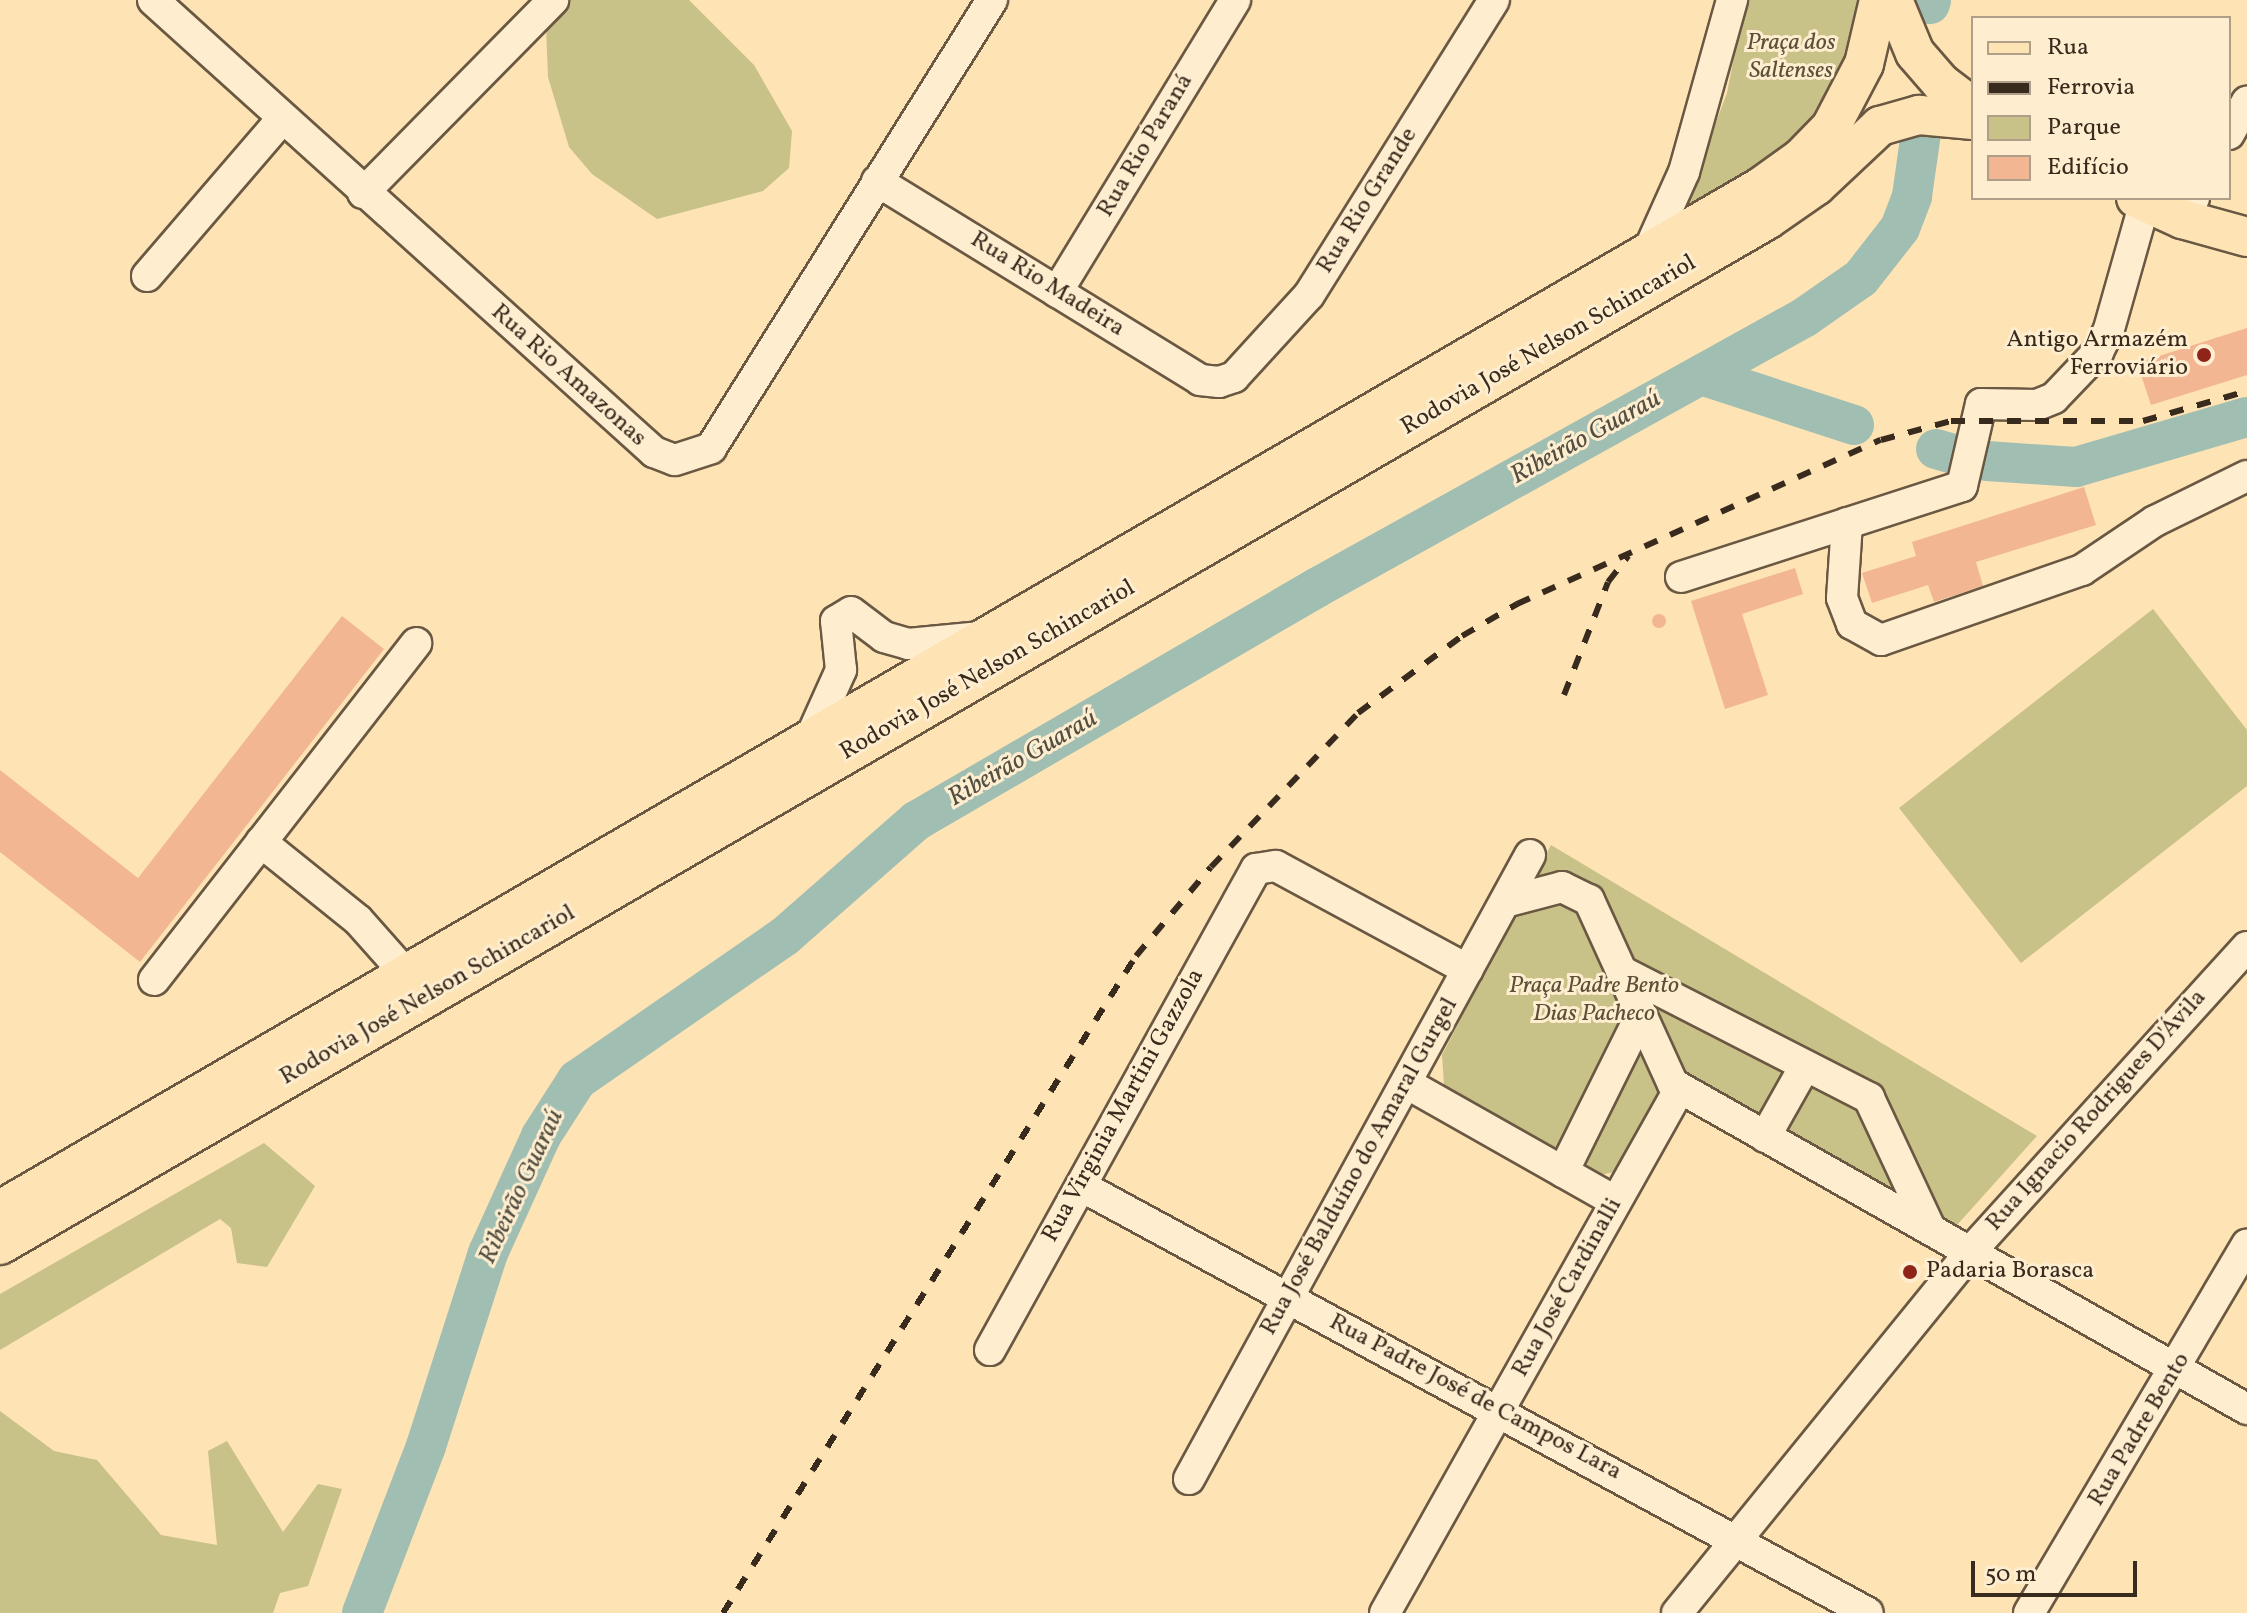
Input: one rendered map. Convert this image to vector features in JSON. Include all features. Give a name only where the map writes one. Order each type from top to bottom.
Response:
[{"type":"main road","name":"Rodovia José Nelson Schincariol","points":[[0,1210],[1762,186],[1801,158],[1831,127],[1864,64],[1879,0]]},
{"type":"main road","points":[[1893,0],[1915,53],[1941,83],[1971,106]]},
{"type":"main road","name":"Rodovia José Nelson Schincariol","points":[[0,1245],[1767,220],[1816,186],[1880,126],[1919,115],[1971,120]]},
{"type":"main road","points":[[2141,200],[2188,209],[2247,237]]},
{"type":"street","name":"Rua Rio Amazonas","points":[[153,0],[363,193],[654,452],[675,460],[711,448],[992,0]]},
{"type":"street","points":[[363,193],[553,0]]},
{"type":"street","name":"Rua Rio Paraná","points":[[1057,292],[1235,0]]},
{"type":"street","name":"Rua Rio Grande","points":[[1219,382],[1234,377],[1309,295],[1494,0]]},
{"type":"street","points":[[1648,252],[1684,172],[1731,0]]},
{"type":"street","points":[[2231,130],[2247,102]]},
{"type":"street","points":[[147,276],[282,119]]},
{"type":"street","name":"Rua Rio Madeira","points":[[877,181],[1200,380],[1219,382]]},
{"type":"street","points":[[1681,577],[1962,486],[1981,404],[2037,405],[2081,376],[2109,329],[2141,200]]},
{"type":"street","points":[[1847,523],[1842,598],[1852,624],[1881,640],[2082,570],[2155,521],[2247,476]]},
{"type":"street","points":[[810,739],[841,670],[836,621],[843,616],[851,612],[884,637],[908,644],[985,636]]},
{"type":"street","points":[[154,980],[416,643]]},
{"type":"street","points":[[261,842],[358,920],[406,974]]},
{"type":"street","name":"Rua José Balduíno do Amaral Gurgel","points":[[1189,1479],[1530,855]]},
{"type":"street","name":"Rua Virginia Martini Gazzola","points":[[990,1350],[1262,865],[1276,866],[1468,970]]},
{"type":"street","points":[[1505,902],[1562,887],[1579,891],[1589,900],[1673,1084],[1972,1250],[2176,1371],[2247,1409]]},
{"type":"street","name":"Rua Ignacio Rodrigues D'Ávila","points":[[1677,1613],[1972,1250],[2247,947]]},
{"type":"street","points":[[1621,971],[1869,1098],[1929,1226]]},
{"type":"street","points":[[1563,1172],[1641,1015]]},
{"type":"street","points":[[1765,1137],[1805,1066]]},
{"type":"street","points":[[1406,1083],[1616,1202]]},
{"type":"street","name":"Rua José Cardinalli","points":[[1385,1613],[1680,1088]]},
{"type":"street","name":"Rua Padre José de Campos Lara","points":[[1081,1186],[1737,1538],[1868,1613]]},
{"type":"street","name":"Rua Padre Bento","points":[[2029,1613],[2176,1371],[2247,1245]]},
{"type":"green space","points":[[545,0],[689,0],[754,65],[792,131],[789,168],[763,191],[657,219],[592,174],[569,147],[548,77]]},
{"type":"green space","name":"Praça dos Saltenses","points":[[1745,0],[1868,0],[1849,72],[1792,150],[1679,220],[1727,93]]},
{"type":"green space","points":[[2153,609],[2247,730],[2247,786],[2021,963],[1899,808]]},
{"type":"green space","name":"Praça Padre Bento Dias Pacheco","points":[[1551,845],[2037,1136],[1957,1225],[1679,1071],[1614,1172],[1600,1175],[1444,1085],[1442,1055]]},
{"type":"green space","points":[[264,1143],[315,1186],[267,1267],[237,1263],[231,1228],[220,1219],[0,1350],[0,1294]]},
{"type":"green space","points":[[0,1411],[54,1451],[97,1460],[161,1535],[217,1545],[208,1451],[227,1441],[283,1532],[318,1484],[342,1489],[308,1586],[280,1593],[273,1613],[0,1613]]},
{"type":"building","name":"Antigo Armazém Ferroviário","points":[[2247,328],[2247,375],[2151,405],[2137,363]]},
{"type":"building","points":[[2084,487],[2096,525],[1976,562],[1983,586],[1934,602],[1928,585],[1872,603],[1862,573],[1916,556],[1912,542]]},
{"type":"building","points":[[1795,568],[1803,594],[1742,614],[1768,695],[1725,709],[1691,601]]},
{"type":"building","points":[[1659,614],[1666,621],[1659,628],[1652,621]]},
{"type":"building","points":[[342,616],[384,649],[140,962],[0,852],[0,770],[138,878]]},
{"type":"waterway","name":"Ribeirão Guaraú","points":[[1930,4],[1931,0]]},
{"type":"waterway","name":"Ribeirão Guaraú","points":[[362,1613],[426,1446],[488,1253],[541,1136],[577,1080],[785,936],[916,821],[1318,587],[1805,317],[1861,278],[1900,228],[1912,196],[1921,133]]},
{"type":"waterway","points":[[1701,375],[1854,425]]},
{"type":"waterway","points":[[1987,461],[2076,467],[2247,417]]},
{"type":"waterway","points":[[1936,449],[1953,454]]},
{"type":"railway","points":[[723,1613],[1136,956],[1211,867],[1358,713],[1462,636],[1517,604],[1881,440],[1951,421],[2143,421],[2247,391]]},
{"type":"railway","points":[[1564,695],[1608,582],[1628,556]]},
{"type":"place","name":"Antigo Armazém Ferroviário","points":[[2204,355]]},
{"type":"place","name":"Padaria Borasca","points":[[1910,1272]]}]
